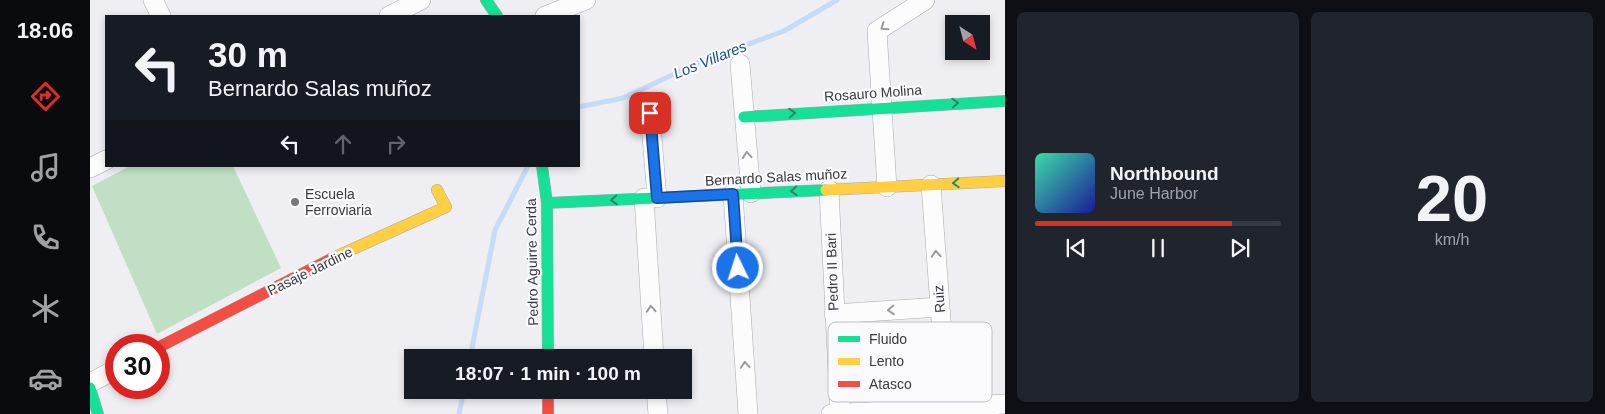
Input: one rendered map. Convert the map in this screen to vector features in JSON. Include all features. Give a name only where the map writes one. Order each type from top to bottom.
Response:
[{"type":"street","points":[[153,0],[160,15]]},
{"type":"street","points":[[390,15],[421,0]]},
{"type":"street","points":[[486,0],[496,15]]},
{"type":"street","points":[[548,15],[586,0]]},
{"type":"street","points":[[887,187],[880,107],[877,31],[924,0]]},
{"type":"street","points":[[740,64],[744,117],[742,194],[748,414]]},
{"type":"street","name":"Rosauro Molina","points":[[744,117],[880,107],[1005,101]]},
{"type":"street","points":[[650,113],[654,349]]},
{"type":"street","points":[[90,168],[105,160]]},
{"type":"street","name":"Pedro Aguirre Cerda","points":[[542,167],[548,203],[548,349]]},
{"type":"street","name":"Bernardo Salas muñoz","points":[[548,203],[1005,181]]},
{"type":"street","name":"Ruiz","points":[[931,185],[941,322]]},
{"type":"street","name":"Pasaje Jardine","points":[[170,341],[303,272],[446,208],[437,190]]},
{"type":"street","name":"Pedro II Bari","points":[[829,190],[834,322]]},
{"type":"street","points":[[834,314],[940,307]]},
{"type":"street","points":[[90,383],[105,375]]},
{"type":"street","points":[[90,388],[98,414]]},
{"type":"street","points":[[548,399],[548,414]]},
{"type":"street","points":[[657,399],[658,414]]},
{"type":"street","points":[[832,414],[948,411],[1005,404]]},
{"type":"green space","points":[[128,167],[233,167],[281,268],[157,334],[92,186]]},
{"type":"waterway","name":"Los Villares","points":[[580,107],[623,98],[700,62],[784,31],[837,0]]},
{"type":"waterway","points":[[472,349],[495,230],[527,167]]},
{"type":"waterway","points":[[459,414],[462,399]]},
{"type":"traffic: fast","points":[[486,0],[496,15]]},
{"type":"traffic: fast","points":[[744,117],[1005,101]]},
{"type":"traffic: fast","points":[[542,167],[547,203],[548,349]]},
{"type":"traffic: fast","points":[[547,203],[826,190]]},
{"type":"traffic: fast","points":[[90,388],[98,414]]},
{"type":"traffic: slow","points":[[826,190],[1005,181]]},
{"type":"traffic: slow","points":[[333,258],[446,207],[437,190]]},
{"type":"traffic: jam","points":[[170,341],[333,258]]},
{"type":"traffic: jam","points":[[548,399],[548,414]]},
{"type":"place","name":"Escuela Ferroviaria","points":[[295,202]]},
{"type":"route","points":[[650,113],[657,198],[733,194],[738,268]]}]
